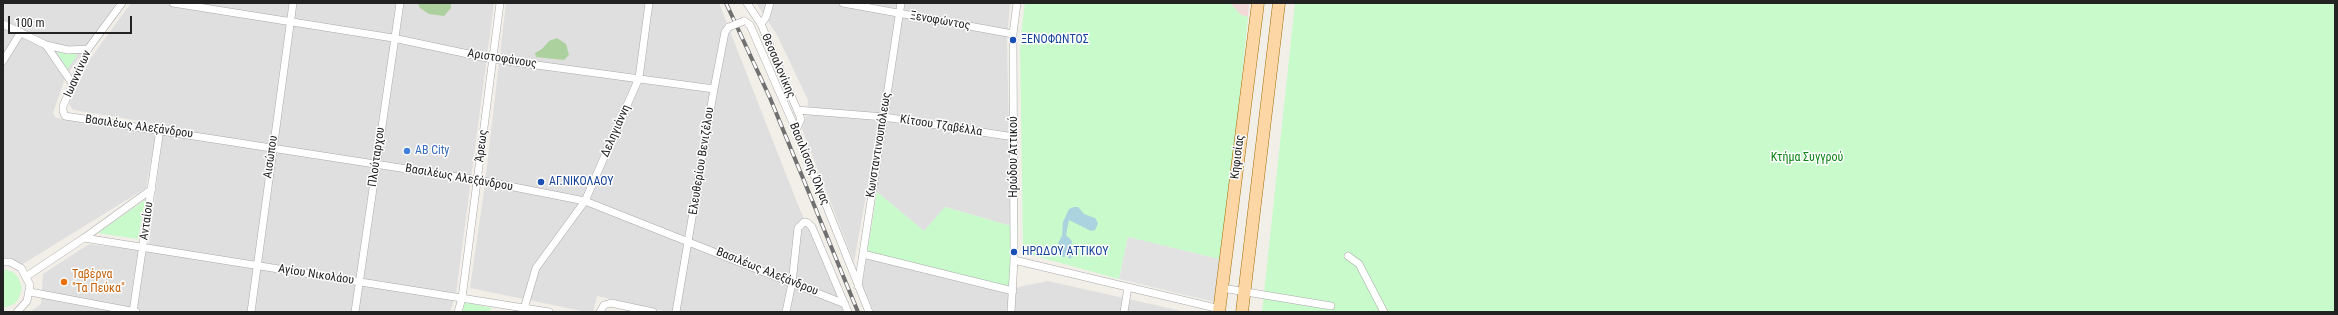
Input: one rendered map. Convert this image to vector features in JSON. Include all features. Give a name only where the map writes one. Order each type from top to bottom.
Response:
[{"type":"main road","name":"Κηφισίας","points":[[1220,311],[1258,3]]},
{"type":"main road","name":"Κηφισίας","points":[[1242,312],[1279,3]]},
{"type":"street","name":"Ιωαννίνων","points":[[63,106],[88,48],[122,3]]},
{"type":"street","name":"Αριστοφάνους","points":[[173,3],[393,38],[492,59],[714,89]]},
{"type":"street","name":"Αισώπου","points":[[251,312],[272,147],[293,3]]},
{"type":"street","name":"Πλούταρχου","points":[[355,312],[393,38],[400,3]]},
{"type":"street","name":"Άρεως","points":[[458,312],[462,298],[500,3]]},
{"type":"street","name":"Δεληγιάννη","points":[[524,310],[536,268],[585,201],[639,78],[649,3]]},
{"type":"street","name":"Θεσσαλονίκης","points":[[747,3],[761,24],[801,119],[796,130]]},
{"type":"street","points":[[761,24],[766,17],[770,3]]},
{"type":"street","name":"Ξενοφώντος","points":[[843,3],[1013,34]]},
{"type":"street","name":"Κωνσταντινουπόλεως","points":[[858,286],[901,3]]},
{"type":"street","name":"Ηρώδου Αττικού","points":[[1011,312],[1014,260],[1013,34],[1017,3]]},
{"type":"street","name":"Ελευθερίου Βενιζέλου","points":[[676,312],[725,32],[729,27],[744,21]]},
{"type":"street","name":"Βασιλίσσης Όλγας","points":[[744,21],[750,25],[796,130],[869,312]]},
{"type":"street","points":[[3,24],[46,45],[68,50],[88,48]]},
{"type":"street","points":[[3,61],[21,32]]},
{"type":"street","points":[[46,45],[72,83]]},
{"type":"street","name":"Βασιλέως Αλεξάνδρου","points":[[63,106],[64,114],[68,116],[160,129],[478,180],[585,201],[845,304]]},
{"type":"street","name":"Κίτσου Τζαβέλλα","points":[[797,110],[884,117],[1014,137]]},
{"type":"street","name":"Ανταίου","points":[[134,312],[160,129]]},
{"type":"street","points":[[27,276],[84,238],[152,189]]},
{"type":"street","points":[[786,312],[792,283],[798,228],[804,222],[808,223],[812,227],[848,312]]},
{"type":"street","name":"Αγίου Νικολάου","points":[[84,238],[462,298],[524,310],[549,312]]},
{"type":"street","points":[[863,254],[1013,291]]},
{"type":"street","points":[[1348,256],[1359,264],[1384,312]]},
{"type":"street","points":[[1014,260],[1220,311]]},
{"type":"street","points":[[3,262],[10,262],[21,268],[27,276],[30,292],[27,301],[17,312]]},
{"type":"street","points":[[1124,312],[1128,287]]},
{"type":"street","points":[[1222,288],[1331,306]]},
{"type":"street","points":[[30,292],[134,312]]},
{"type":"street","points":[[600,312],[604,305],[611,303],[653,312]]},
{"type":"shaded area","points":[[3,3],[116,3],[65,78],[53,113],[56,118],[156,133],[146,188],[23,264],[3,258]]},
{"type":"shaded area","points":[[131,3],[494,3],[456,294],[450,312],[30,312],[41,304],[43,274],[89,244],[148,251],[164,125],[73,110],[69,104],[90,59]]},
{"type":"shaded area","points":[[506,3],[719,3],[796,200],[844,312],[668,312],[597,296],[593,312],[587,312],[470,288],[484,191]]},
{"type":"shaded area","points":[[756,3],[1010,3],[1007,41],[1011,226],[946,207],[924,231],[877,192],[867,190],[854,262],[802,129],[807,114],[808,100],[777,35]]},
{"type":"shaded area","points":[[1230,3],[1249,3],[1248,17],[1241,15]]},
{"type":"shaded area","points":[[1128,237],[1223,260],[1215,302],[1119,279]]},
{"type":"shaded area","points":[[867,255],[1004,290],[1048,281],[1186,312],[874,312],[862,284]]},
{"type":"green space","points":[[418,3],[451,3],[451,8],[444,16],[429,14],[420,8]]},
{"type":"green space","points":[[1025,3],[1230,3],[1241,15],[1248,17],[1223,260],[1128,237],[1119,279],[1024,253],[1020,42]]},
{"type":"green space","name":"Κτήμα Συγγρού","points":[[1295,3],[2335,3],[2335,312],[1262,312]]},
{"type":"green space","points":[[557,38],[566,44],[569,55],[564,60],[536,57],[535,53],[542,49],[549,41]]},
{"type":"green space","points":[[57,52],[76,54],[77,56],[67,69]]},
{"type":"green space","points":[[877,192],[924,231],[945,207],[1011,226],[1010,288],[867,255]]},
{"type":"green space","points":[[145,200],[138,239],[98,233]]},
{"type":"green space","points":[[3,269],[13,272],[18,277],[22,288],[18,300],[14,304],[3,308]]},
{"type":"green space","points":[[465,302],[492,308],[488,312],[462,312]]},
{"type":"water","points":[[1078,207],[1084,214],[1095,218],[1098,223],[1095,230],[1091,231],[1069,220],[1066,235],[1072,241],[1071,247],[1079,253],[1069,259],[1068,256],[1063,257],[1055,253],[1063,251],[1058,243],[1062,236],[1063,222],[1069,209]]},
{"type":"railway","points":[[726,3],[770,98],[858,312]]},
{"type":"place","name":"ΞΕΝΟΦΩΝΤΟΣ","points":[[1013,40]]},
{"type":"place","name":"AB City","points":[[407,151]]},
{"type":"place","name":"ΑΓ.ΝΙΚΟΛΑΟΥ","points":[[541,182]]},
{"type":"place","name":"ΗΡΩΔΟΥ ΑΤΤΙΚΟΥ","points":[[1014,252]]},
{"type":"place","name":"Ταβέρνα \"Τα Πεύκα\"","points":[[64,282]]}]
